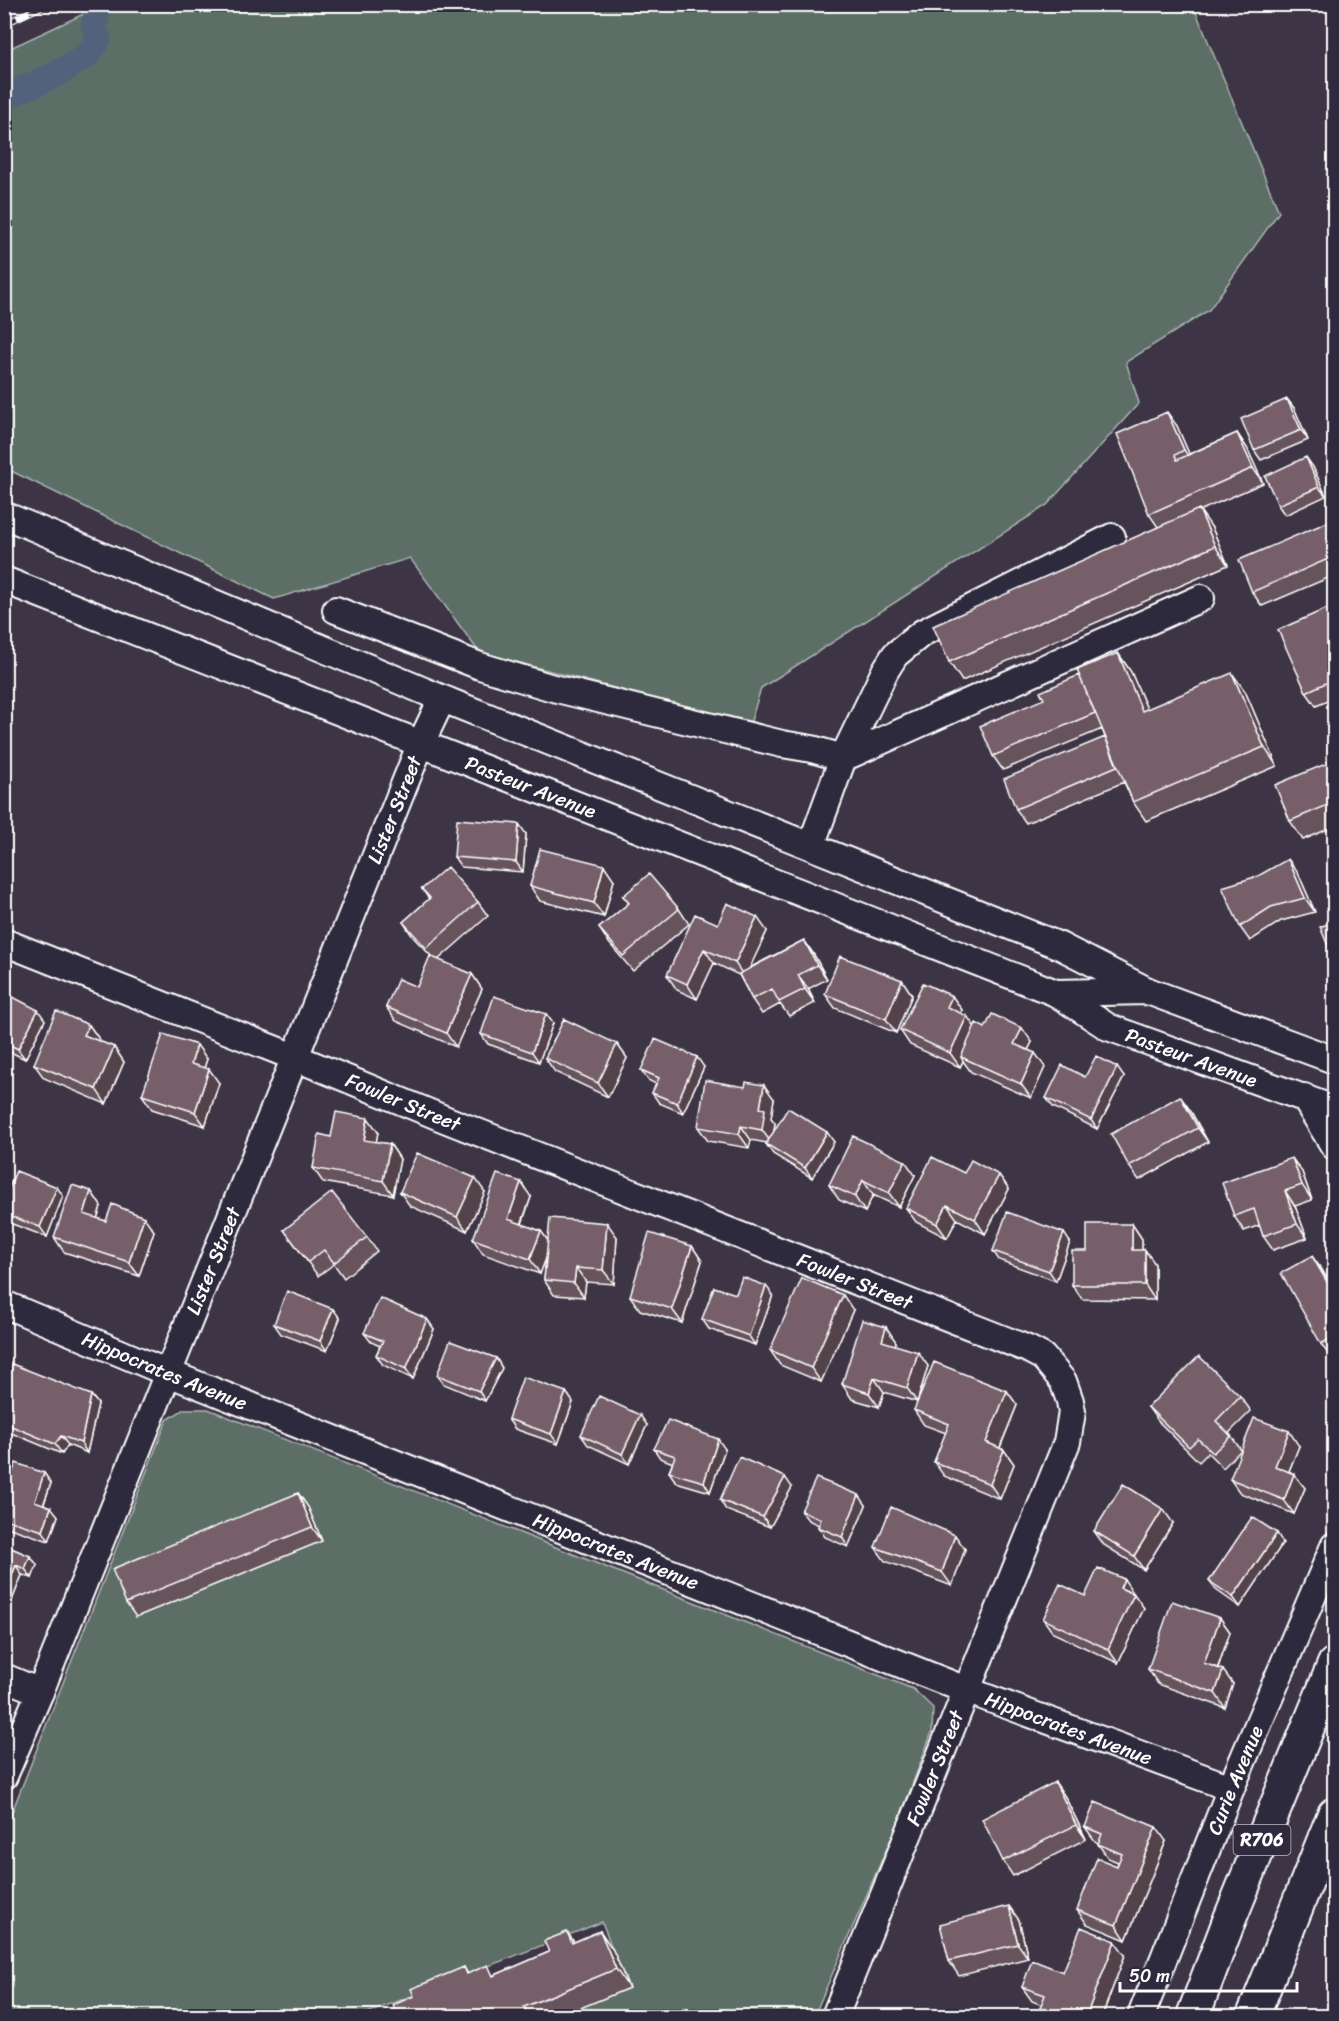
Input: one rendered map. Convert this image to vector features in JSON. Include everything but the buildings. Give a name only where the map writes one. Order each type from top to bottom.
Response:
[{"type":"main road","name":"R706","points":[[1193,2016],[1229,1921],[1335,1664]]},
{"type":"main road","name":"R706","points":[[1253,2016],[1335,1814]]},
{"type":"street","points":[[4,514],[448,701],[1060,946],[1148,992]]},
{"type":"street","points":[[811,846],[843,758],[895,655],[922,633],[1112,537]]},
{"type":"street","name":"Pasteur Avenue","points":[[4,580],[1056,993],[1108,1027],[1335,1109]]},
{"type":"street","points":[[336,610],[480,666],[553,688],[843,758],[1201,598]]},
{"type":"street","name":"Lister Street","points":[[4,1776],[40,1692],[421,743],[438,703],[448,701]]},
{"type":"street","name":"Fowler Street","points":[[4,942],[792,1257],[969,1324],[1043,1357],[1063,1381],[1072,1412],[1071,1429],[1067,1442],[835,2016]]},
{"type":"street","name":"Pasteur Avenue","points":[[1056,993],[1148,992],[1335,1060]]},
{"type":"street","points":[[1304,1097],[1335,1146]]},
{"type":"street","name":"Hippocrates Avenue","points":[[4,1304],[168,1373],[966,1690],[1231,1788]]},
{"type":"street","name":"Curie Avenue","points":[[1141,2016],[1231,1788],[1335,1546]]},
{"type":"street","points":[[4,1677],[40,1692]]},
{"type":"green space","points":[[105,4],[1193,5],[1279,212],[1209,310],[1126,362],[1139,403],[1047,505],[761,688],[750,724],[479,652],[410,558],[274,599],[5,468],[4,51]]},
{"type":"green space","points":[[184,1409],[208,1409],[913,1689],[933,1708],[932,1732],[897,1825],[814,2016],[560,2016],[613,1950],[602,1922],[360,2016],[5,2016],[4,1832],[167,1420]]},
{"type":"waterway","points":[[4,97],[55,75],[87,55],[98,40],[94,26],[99,4]]},
{"type":"railway","points":[[4,24],[47,4]]}]
